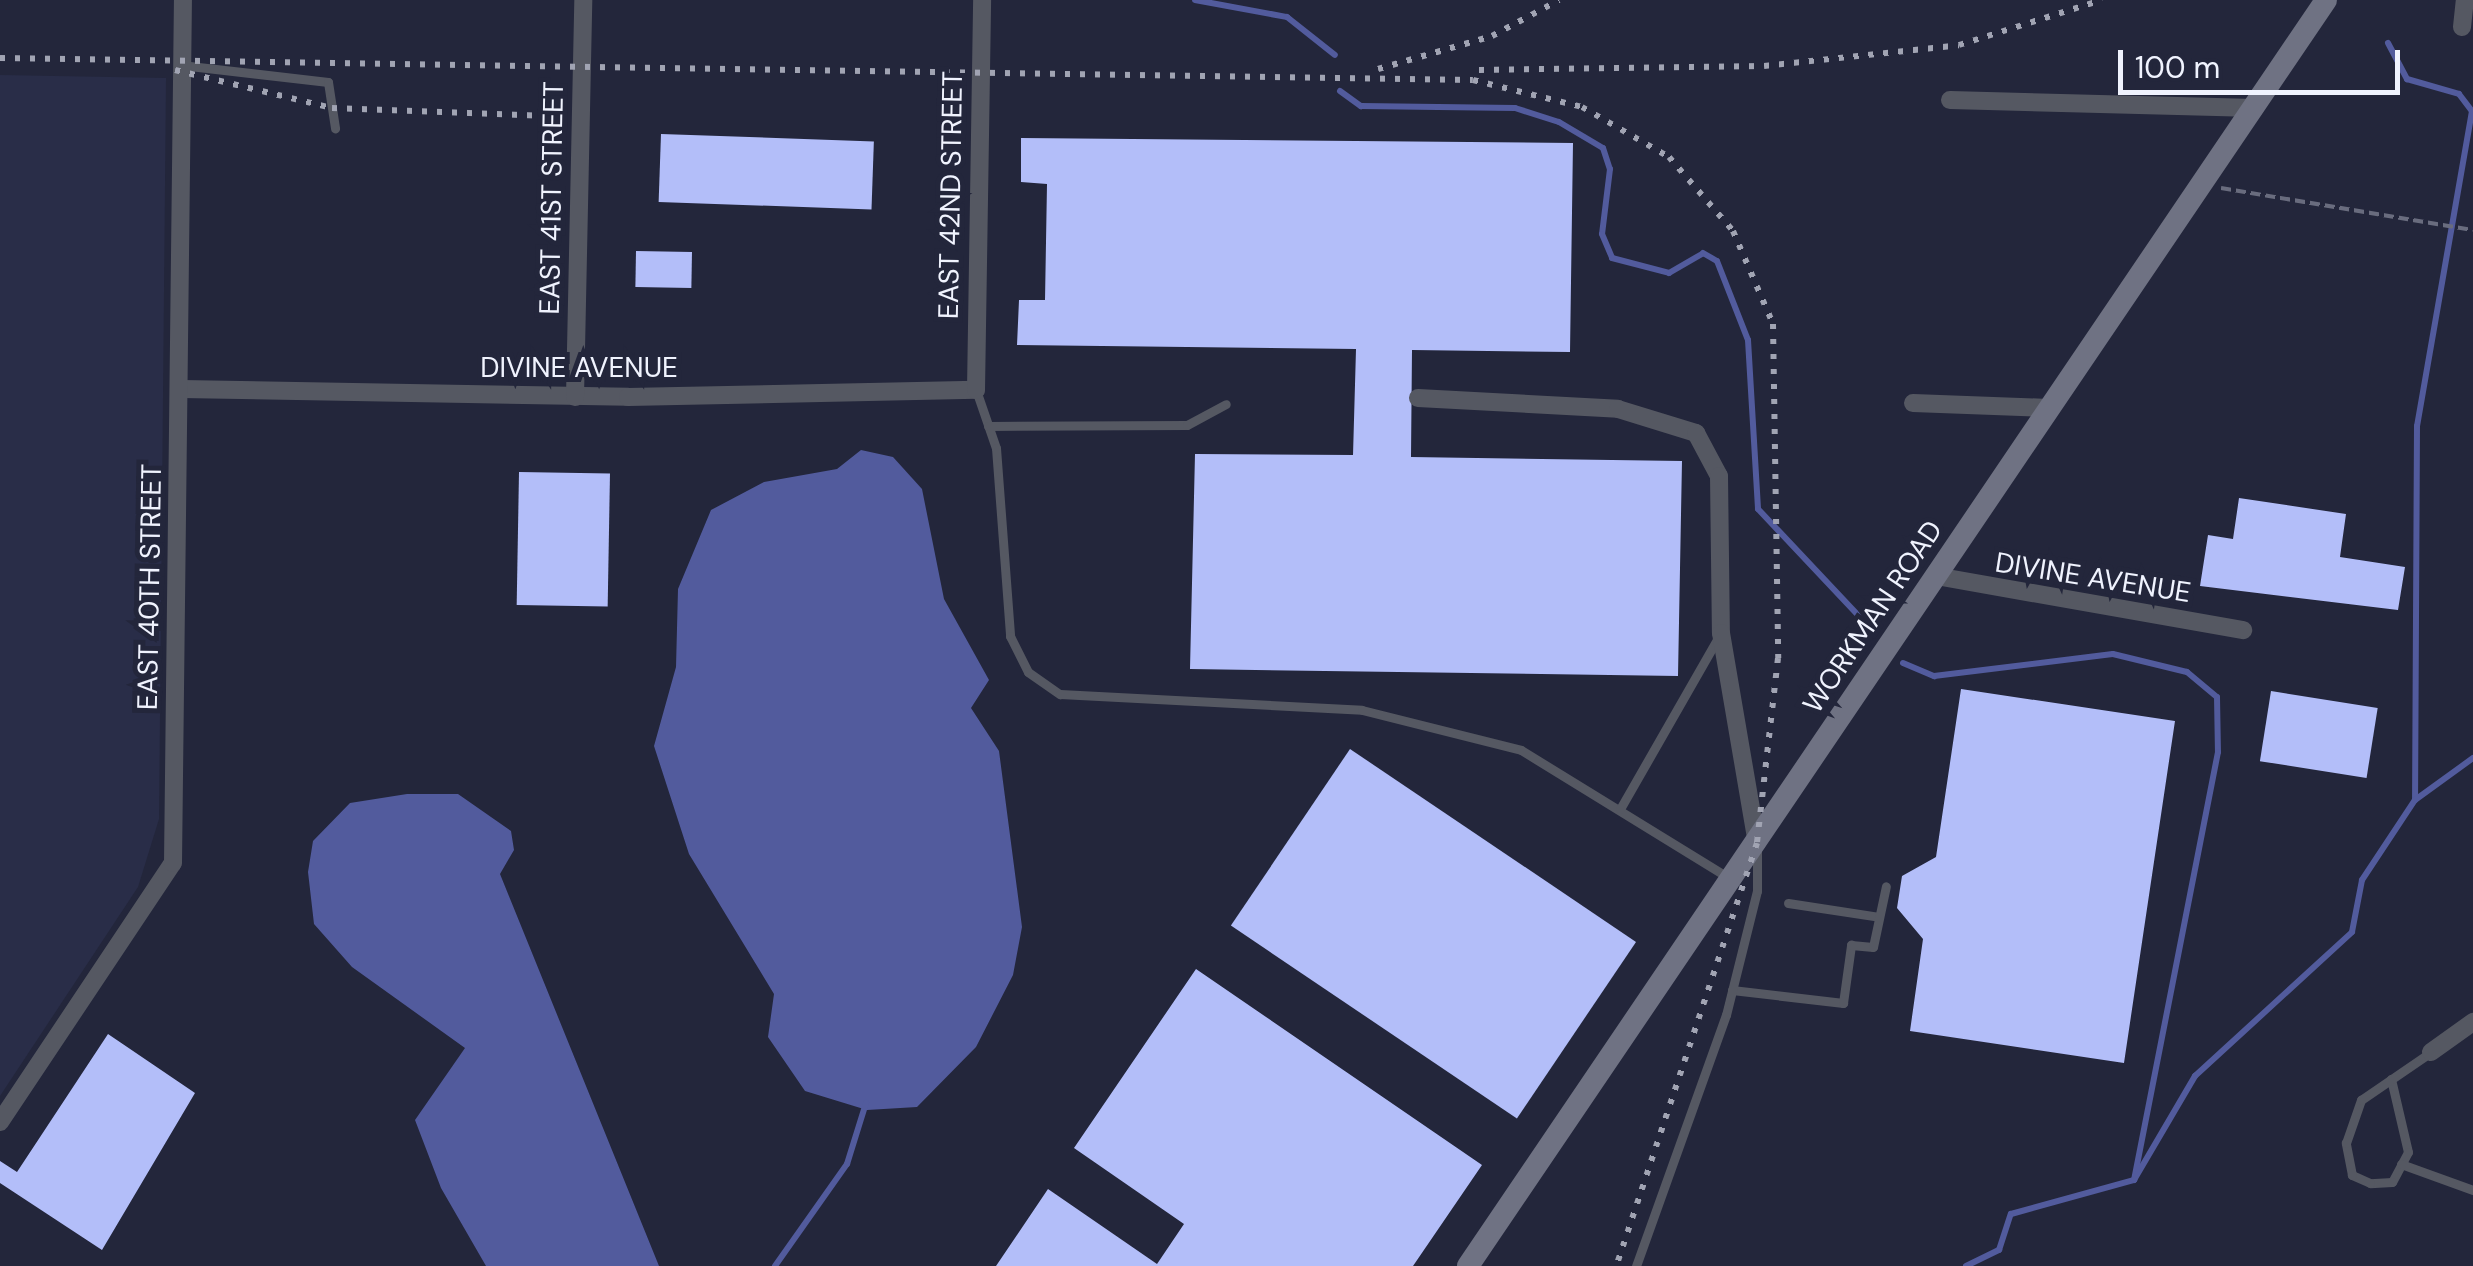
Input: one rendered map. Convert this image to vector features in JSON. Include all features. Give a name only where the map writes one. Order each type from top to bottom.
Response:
[{"type":"street","name":"EAST 40TH STREET","points":[[0,1122],[173,863],[183,0]]},
{"type":"street","name":"EAST 41ST STREET","points":[[575,397],[582,0]]},
{"type":"street","name":"EAST 42ND STREET","points":[[976,390],[982,0]]},
{"type":"street","name":"WORKMAN ROAD","points":[[1468,1266],[2326,0]]},
{"type":"street","points":[[2462,27],[2465,0]]},
{"type":"street","points":[[1950,100],[2255,108]]},
{"type":"street","name":"DIVINE AVENUE","points":[[181,389],[575,397],[976,390]]},
{"type":"street","points":[[1418,398],[1618,409],[1696,433],[1719,476],[1721,633],[1758,842]]},
{"type":"street","points":[[1913,404],[2048,408]]},
{"type":"street","name":"DIVINE AVENUE","points":[[1936,576],[2243,630]]},
{"type":"street","points":[[2431,1052],[2473,1022]]},
{"type":"lane","points":[[182,65],[328,82],[335,128]]},
{"type":"lane","points":[[976,390],[988,426],[1010,636],[1028,672],[1060,694],[1362,710],[1521,750],[1732,880]]},
{"type":"lane","points":[[988,426],[1187,425],[1226,404]]},
{"type":"lane","points":[[1620,809],[1721,633]]},
{"type":"lane","points":[[1636,1266],[1732,990],[1757,891],[1758,842]]},
{"type":"lane","points":[[1732,990],[1842,1003],[1852,945],[1873,947],[1886,886]]},
{"type":"lane","points":[[1788,904],[1879,916]]},
{"type":"lane","points":[[2392,1080],[2405,1116],[2401,1164],[2392,1182],[2370,1183],[2352,1175],[2346,1143],[2361,1100],[2431,1052]]},
{"type":"lane","points":[[2401,1164],[2473,1190]]},
{"type":"path","points":[[2202,185],[2473,230]]},
{"type":"shaded area","points":[[0,75],[166,78],[159,819],[138,887],[0,1096]]},
{"type":"water","points":[[861,450],[893,457],[922,489],[944,599],[989,680],[971,708],[999,751],[1022,927],[1013,975],[976,1047],[917,1107],[867,1110],[805,1091],[768,1037],[774,994],[689,854],[654,746],[676,667],[678,589],[711,510],[764,482],[837,469]]},
{"type":"water","points":[[407,794],[458,794],[511,831],[514,850],[500,874],[659,1266],[486,1266],[441,1188],[415,1120],[465,1048],[352,967],[314,924],[308,872],[313,841],[350,803]]},
{"type":"building","points":[[661,134],[874,141],[871,209],[659,202]]},
{"type":"building","points":[[1021,138],[1573,143],[1570,352],[1412,350],[1411,457],[1682,461],[1678,676],[1190,669],[1195,454],[1353,455],[1356,349],[1017,345],[1019,300],[1045,300],[1047,184],[1021,182]]},
{"type":"building","points":[[636,251],[692,252],[691,288],[635,287]]},
{"type":"building","points":[[519,472],[610,474],[608,607],[517,605]]},
{"type":"building","points":[[2239,498],[2346,514],[2340,557],[2405,567],[2398,610],[2200,586],[2208,535],[2233,539]]},
{"type":"building","points":[[1961,689],[2175,721],[2124,1063],[1910,1031],[1923,939],[1897,908],[1902,876],[1936,857]]},
{"type":"building","points":[[2271,691],[2378,708],[2367,778],[2260,761]]},
{"type":"building","points":[[1350,749],[1636,942],[1517,1119],[1231,926]]},
{"type":"building","points":[[1196,969],[1482,1165],[1413,1266],[996,1266],[1048,1189],[1157,1264],[1184,1224],[1074,1148]]},
{"type":"building","points":[[108,1034],[195,1093],[102,1250],[0,1183],[0,1161],[17,1172]]},
{"type":"waterway","points":[[1195,0],[1287,17],[1335,55]]},
{"type":"waterway","points":[[2388,43],[2407,79],[2459,94],[2472,111],[2417,426],[2415,800]]},
{"type":"waterway","points":[[1340,91],[1361,106],[1515,108],[1559,122],[1603,148],[1610,169],[1602,234],[1612,258],[1669,273],[1703,253],[1717,261],[1748,340],[1758,509],[1874,632]]},
{"type":"waterway","points":[[1903,663],[1934,676],[2113,654],[2187,672],[2217,697],[2218,752],[2134,1180]]},
{"type":"waterway","points":[[1966,1266],[1999,1250],[2011,1214],[2134,1180],[2195,1076],[2352,932],[2362,880],[2415,800],[2473,758]]},
{"type":"waterway","points":[[775,1266],[847,1164],[866,1103]]},
{"type":"railway","points":[[1378,69],[1492,36],[1559,0]]},
{"type":"railway","points":[[1479,70],[1764,66],[1959,45],[2102,0]]},
{"type":"railway","points":[[0,58],[1473,80],[1582,107],[1669,157],[1733,231],[1773,324],[1778,658],[1757,843],[1616,1266]]},
{"type":"railway","points":[[175,70],[332,108],[549,116]]}]
